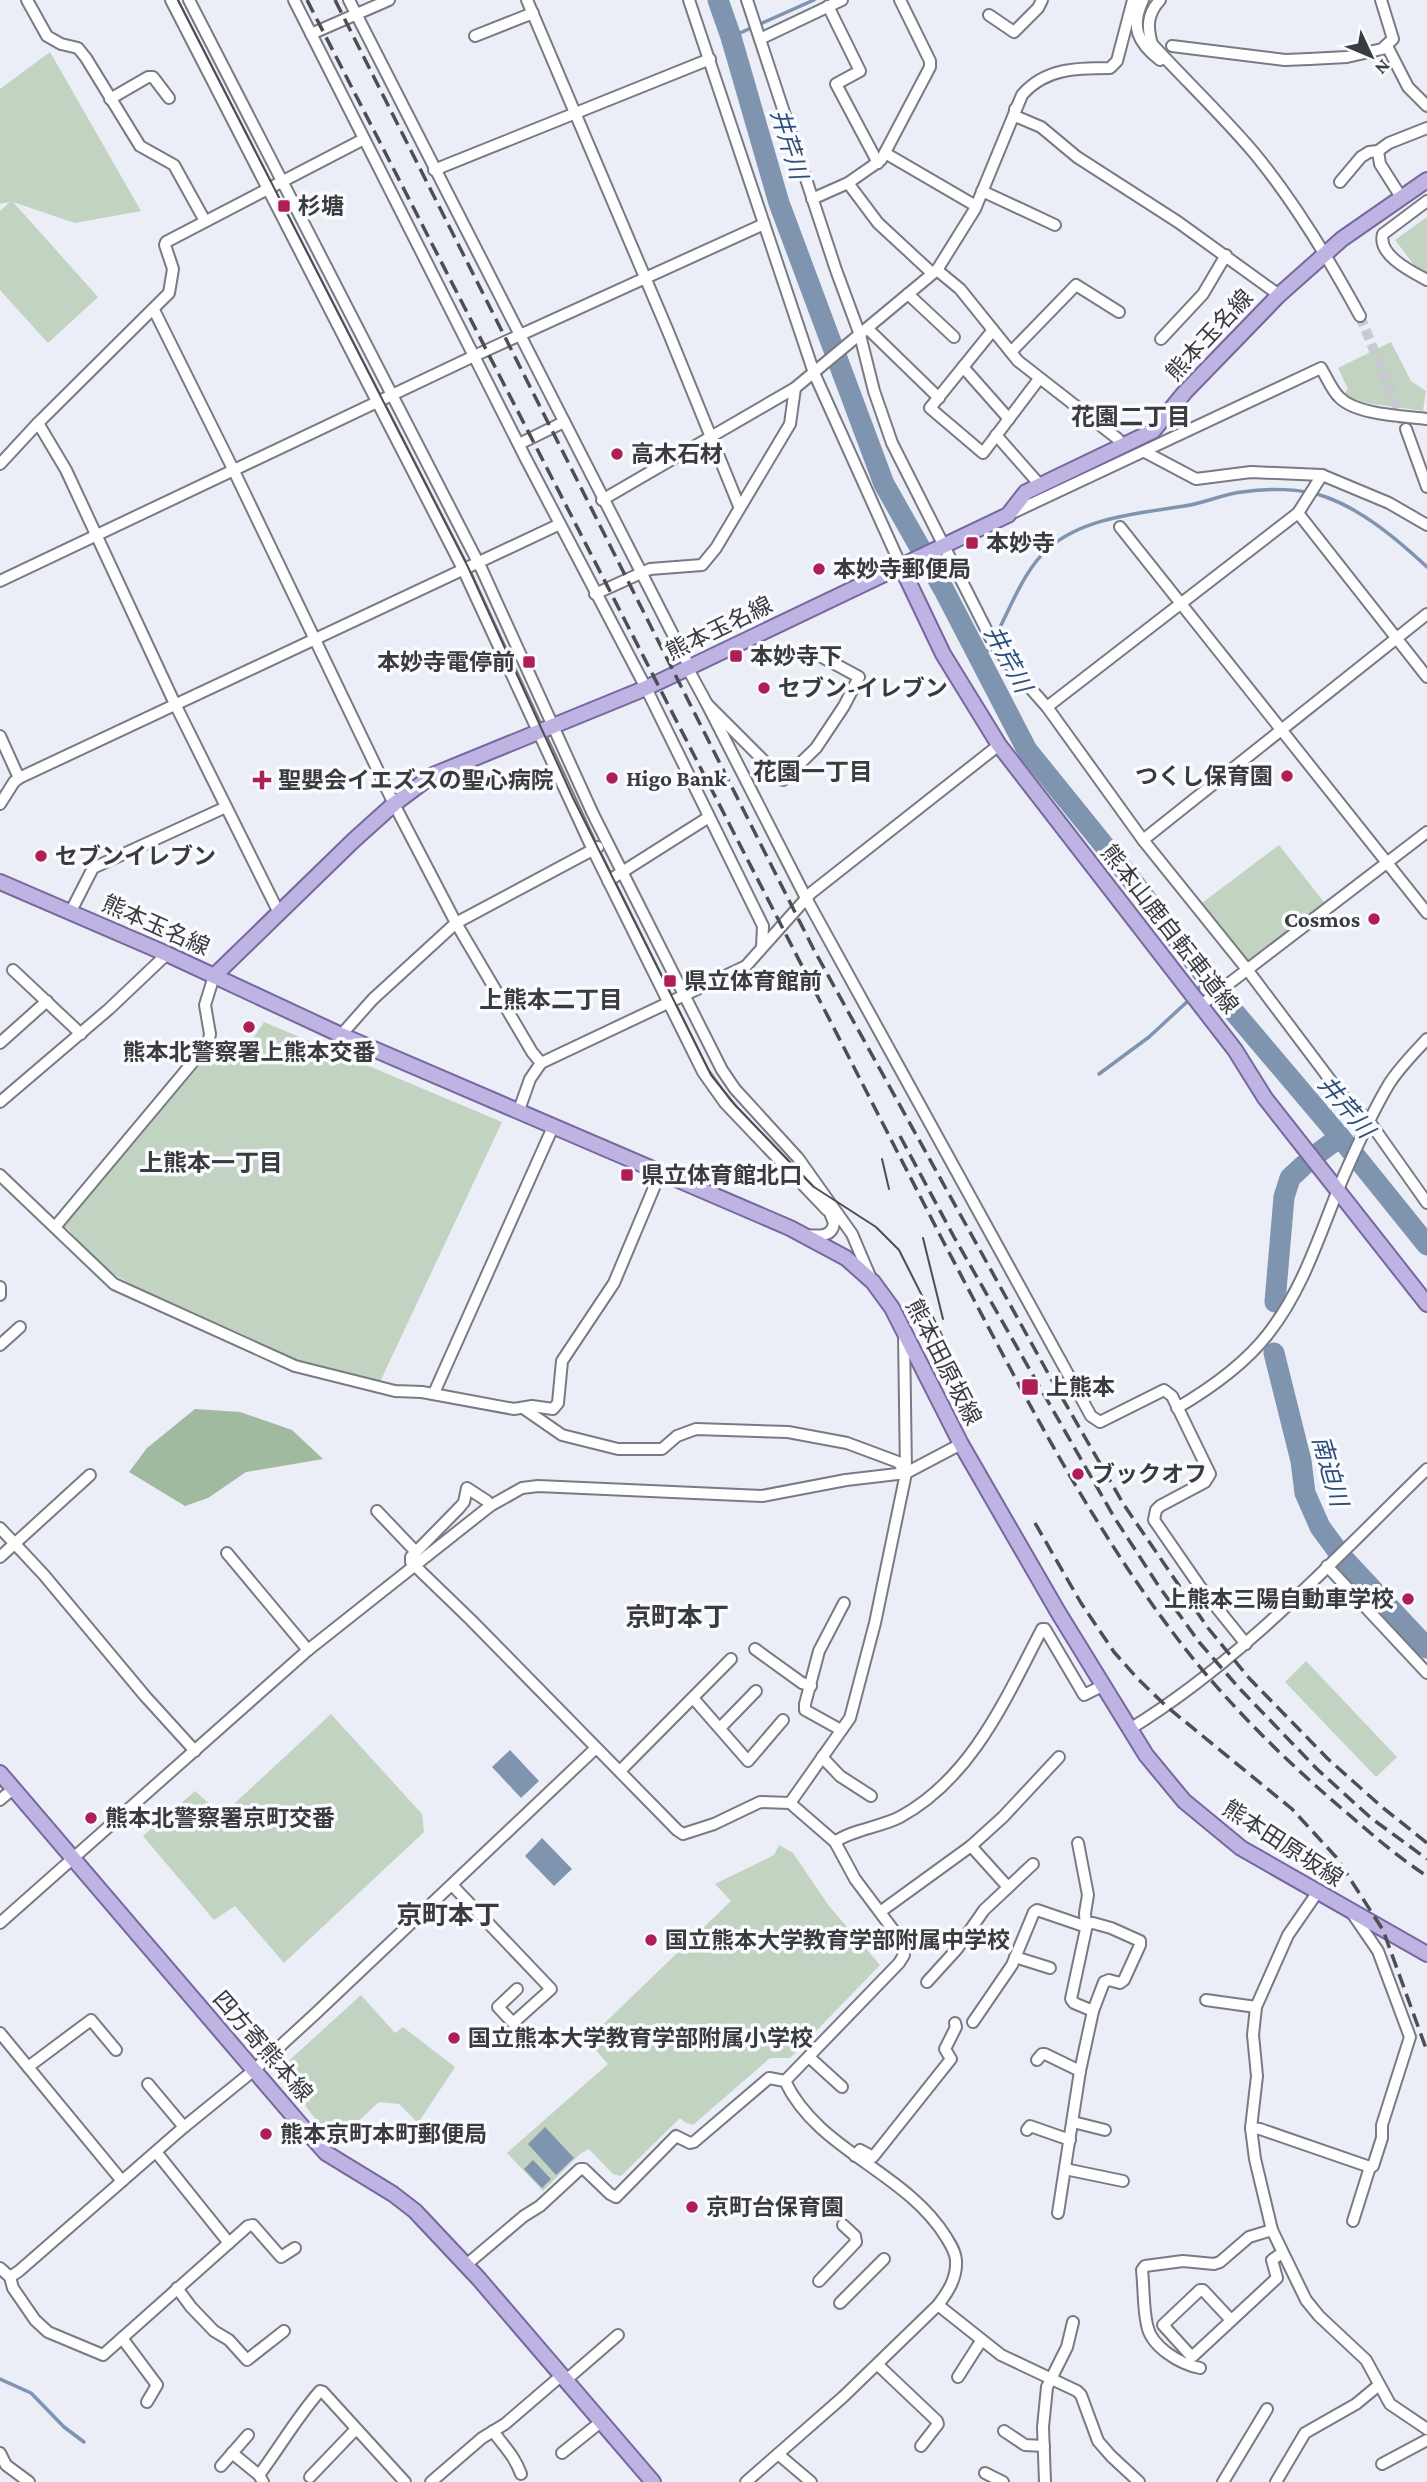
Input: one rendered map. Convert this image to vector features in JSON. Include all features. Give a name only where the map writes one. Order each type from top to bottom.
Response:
[{"type":"main road","name":"熊本玉名線","points":[[0,881],[214,976],[394,804],[433,775],[689,669],[1008,515],[1026,492],[1153,431],[1185,392],[1279,295],[1326,253],[1427,180]]},
{"type":"main road","name":"熊本山鹿自転車道線","points":[[904,565],[943,654],[999,745],[1199,1003],[1235,1051],[1265,1098],[1340,1187],[1427,1304]]},
{"type":"main road","name":"熊本田原坂線","points":[[214,976],[341,1035],[661,1171],[803,1235],[846,1258],[873,1282],[904,1327],[961,1444],[1102,1686],[1161,1774],[1184,1801],[1241,1848],[1427,1954]]},
{"type":"main road","name":"四方寄熊本線","points":[[0,1773],[326,2153],[393,2194],[415,2211],[466,2265],[653,2482]]},
{"type":"street","points":[[27,0],[47,36],[61,44],[78,48],[86,58],[140,146],[174,165],[205,222]]},
{"type":"street","points":[[171,0],[463,569],[593,850],[710,1084],[852,1234]]},
{"type":"street","points":[[189,0],[478,562],[607,842],[728,1080],[791,1148],[852,1234],[873,1282]]},
{"type":"street","points":[[294,0],[595,594],[646,688],[763,926],[762,947]]},
{"type":"street","points":[[349,0],[434,170],[522,335],[602,500],[806,898],[1090,1416],[1100,1422],[1107,1421],[1164,1390],[1172,1396],[1210,1474],[1205,1482],[1160,1506],[1156,1510],[1154,1520],[1201,1588],[1247,1644]]},
{"type":"street","points":[[311,34],[388,0]]},
{"type":"street","points":[[527,0],[739,506]]},
{"type":"street","points":[[689,0],[817,371],[904,565]]},
{"type":"street","points":[[747,0],[812,199],[861,334],[874,391],[892,443],[990,637],[1047,707],[1143,840],[1246,968],[1427,1203]]},
{"type":"street","points":[[760,39],[842,0]]},
{"type":"street","points":[[812,199],[848,183],[878,163],[930,67],[930,61],[900,0]]},
{"type":"street","points":[[989,15],[1014,32],[1038,8],[1042,0]]},
{"type":"street","points":[[1139,0],[1156,4],[1148,20],[1152,44],[1254,153],[1326,253],[1360,316]]},
{"type":"street","points":[[1139,0],[1139,39],[1145,49],[1186,81]]},
{"type":"street","points":[[602,500],[795,388],[934,272],[952,248],[976,206],[1022,95],[1031,84],[1066,69],[1110,68],[1117,61],[1139,0]]},
{"type":"street","points":[[1172,46],[1285,60],[1347,57],[1387,46],[1393,40],[1381,0]]},
{"type":"street","points":[[828,6],[860,71],[836,84],[878,163]]},
{"type":"street","points":[[475,36],[533,13]]},
{"type":"street","points":[[1387,46],[1408,87],[1427,106]]},
{"type":"street","points":[[434,170],[710,59]]},
{"type":"street","points":[[110,99],[148,77],[153,77],[169,97]]},
{"type":"street","points":[[1015,109],[1015,116],[1041,127],[1077,156],[1226,255],[1279,295]]},
{"type":"street","points":[[1340,182],[1361,157],[1369,152],[1378,151],[1389,143],[1427,128]]},
{"type":"street","points":[[0,464],[169,293],[173,269],[165,245],[169,240],[364,139]]},
{"type":"street","points":[[1378,151],[1380,164],[1401,197]]},
{"type":"street","points":[[885,153],[976,206]]},
{"type":"street","points":[[848,183],[878,223],[934,272],[960,289],[1011,352],[1039,379],[1092,418],[1118,439],[1122,446]]},
{"type":"street","points":[[982,191],[1055,225]]},
{"type":"street","points":[[1427,201],[1383,234],[1381,240],[1383,247],[1399,263],[1427,281]]},
{"type":"street","points":[[0,581],[97,537],[233,469],[378,404],[474,356],[764,223]]},
{"type":"street","points":[[1161,339],[1203,294],[1226,255]]},
{"type":"street","points":[[1011,352],[1076,285],[1119,312]]},
{"type":"street","points":[[908,294],[954,337]]},
{"type":"street","points":[[154,310],[394,804],[456,923],[541,1063]]},
{"type":"street","points":[[993,330],[930,408],[983,453],[1039,379]]},
{"type":"street","points":[[861,334],[939,398]]},
{"type":"street","points":[[963,367],[1009,419]]},
{"type":"street","points":[[1008,515],[1321,369],[1339,397],[1348,404],[1369,411],[1427,419]]},
{"type":"street","points":[[595,594],[650,569],[702,565],[716,548],[790,424],[795,388]]},
{"type":"street","points":[[519,444],[564,422]]},
{"type":"street","points":[[38,423],[66,470],[175,704],[279,913]]},
{"type":"street","points":[[1406,429],[1427,487]]},
{"type":"street","points":[[996,435],[1040,485]]},
{"type":"street","points":[[1145,452],[1196,479],[1251,472],[1322,475],[1389,503],[1427,525]]},
{"type":"street","points":[[1047,707],[1298,513],[1322,475]]},
{"type":"street","points":[[1298,513],[1427,677]]},
{"type":"street","points":[[0,804],[19,778],[560,524]]},
{"type":"street","points":[[1120,527],[1427,913]]},
{"type":"street","points":[[1143,840],[1427,614]]},
{"type":"street","points":[[707,704],[783,780],[816,748],[844,706],[859,677],[822,657]]},
{"type":"street","points":[[0,736],[19,778]]},
{"type":"street","points":[[519,1110],[530,1079],[541,1063],[746,965],[806,898],[999,745]]},
{"type":"street","points":[[70,913],[93,868],[226,807]]},
{"type":"street","points":[[608,881],[709,817]]},
{"type":"street","points":[[1199,1003],[1427,832]]},
{"type":"street","points":[[341,1035],[373,999],[456,923],[607,842]]},
{"type":"street","points":[[0,1102],[80,1034],[167,954]]},
{"type":"street","points":[[13,970],[80,1034]]},
{"type":"street","points":[[55,1227],[208,1044],[211,1034],[205,1005],[214,976]]},
{"type":"street","points":[[1,1041],[47,1002]]},
{"type":"street","points":[[1177,1408],[1229,1373],[1268,1334],[1304,1276],[1340,1187],[1390,1082],[1427,1040]]},
{"type":"street","points":[[434,1393],[553,1127]]},
{"type":"street","points":[[0,1175],[114,1284],[295,1366],[386,1390],[434,1393],[488,1405],[553,1409],[556,1407],[562,1361],[614,1283],[661,1171]]},
{"type":"street","points":[[803,1235],[828,1234],[834,1227],[830,1213]]},
{"type":"street","points":[[0,1287],[0,1295]]},
{"type":"street","points":[[0,1345],[20,1327]]},
{"type":"street","points":[[790,1803],[850,1718],[875,1623],[906,1473],[904,1327]]},
{"type":"street","points":[[523,1408],[562,1436],[618,1449],[662,1449],[677,1436],[696,1429],[770,1430],[847,1443],[898,1462],[906,1473]]},
{"type":"street","points":[[0,1923],[308,1650],[490,1506],[522,1488],[538,1486],[762,1496],[846,1480],[906,1473],[961,1444]]},
{"type":"street","points":[[1130,1729],[1192,1687],[1247,1644],[1427,1469]]},
{"type":"street","points":[[0,1557],[90,1475]]},
{"type":"street","points":[[490,1506],[467,1488],[460,1507],[410,1559],[677,1830],[683,1834],[714,1824],[760,1802],[790,1803],[835,1842],[855,1879],[900,1939],[904,1955],[785,2081]]},
{"type":"street","points":[[377,1511],[416,1552]]},
{"type":"street","points":[[0,1528],[44,1575],[145,1696],[195,1751]]},
{"type":"street","points":[[227,1553],[308,1650]]},
{"type":"street","points":[[1330,1564],[1427,1673]]},
{"type":"street","points":[[841,1730],[805,1710],[819,1651],[844,1604]]},
{"type":"street","points":[[835,1842],[900,1817],[936,1793],[952,1777],[1008,1697],[1042,1629],[1045,1629],[1084,1695],[1102,1686]]},
{"type":"street","points":[[755,1649],[802,1683],[811,1686]]},
{"type":"street","points":[[620,1771],[731,1660]]},
{"type":"street","points":[[720,1728],[756,1691]]},
{"type":"street","points":[[693,1699],[748,1762],[783,1720]]},
{"type":"street","points":[[10,2277],[253,2071],[596,1748]]},
{"type":"street","points":[[821,1757],[840,1776],[871,1796]]},
{"type":"street","points":[[880,1912],[971,1846],[1012,1808],[1059,1757]]},
{"type":"street","points":[[0,1800],[13,1788]]},
{"type":"street","points":[[1078,1843],[1088,1895],[1086,1923],[1071,1999],[1073,2003],[1093,2011]]},
{"type":"street","points":[[971,1846],[1007,1886]]},
{"type":"street","points":[[927,1982],[957,1949],[982,1912],[1033,1864]]},
{"type":"street","points":[[452,1885],[551,1989],[513,2023],[498,2007],[517,1989]]},
{"type":"street","points":[[1317,1893],[1288,1935],[1256,2007],[1253,2035],[1257,2076],[1251,2128],[1272,2230],[1307,2300],[1319,2316],[1366,2360],[1390,2404],[1427,2429]]},
{"type":"street","points":[[973,2022],[1002,1980],[1037,1910],[1082,1924],[1111,1928],[1140,1941],[1122,1983],[1109,1980],[1104,1982],[1093,2011],[1080,2071],[1058,2213]]},
{"type":"street","points":[[1352,1913],[1378,1951],[1410,2037],[1382,2125],[1382,2138],[1353,2221]]},
{"type":"street","points":[[1015,1957],[1050,1968]]},
{"type":"street","points":[[1206,2000],[1256,2007]]},
{"type":"street","points":[[28,2067],[91,2020],[116,2050]]},
{"type":"street","points":[[855,2156],[860,2150],[873,2157],[951,2059],[945,2049],[956,2027],[954,2023]]},
{"type":"street","points":[[1,2035],[122,2181]]},
{"type":"street","points":[[1037,2060],[1045,2054],[1080,2071]]},
{"type":"street","points":[[809,2057],[842,2087]]},
{"type":"street","points":[[466,2265],[540,2206],[580,2169],[584,2169],[616,2197],[676,2136],[690,2143],[694,2142],[769,2078],[785,2081],[799,2105],[821,2128],[855,2156],[885,2174],[933,2217],[954,2250],[957,2261],[950,2289],[938,2305],[878,2365],[746,2482]]},
{"type":"street","points":[[148,2084],[184,2127]]},
{"type":"street","points":[[1073,2122],[1105,2130]]},
{"type":"street","points":[[1027,2130],[1030,2126],[1070,2140]]},
{"type":"street","points":[[1251,2128],[1370,2167]]},
{"type":"street","points":[[156,2152],[229,2243]]},
{"type":"street","points":[[1065,2169],[1123,2181]]},
{"type":"street","points":[[0,2268],[10,2277],[13,2288],[48,2332],[103,2355],[248,2226],[253,2225],[281,2257],[295,2248]]},
{"type":"street","points":[[819,2281],[856,2242],[855,2236],[843,2225]]},
{"type":"street","points":[[1205,2354],[1198,2368],[1183,2364],[1170,2357],[1149,2332],[1142,2270],[1145,2266],[1183,2261],[1214,2264],[1249,2237],[1272,2230]]},
{"type":"street","points":[[1230,2319],[1200,2290],[1163,2325],[1191,2356],[1277,2278],[1272,2260],[1282,2253]]},
{"type":"street","points":[[841,2302],[884,2259]]},
{"type":"street","points":[[177,2288],[214,2331],[229,2340],[247,2360],[284,2331]]},
{"type":"street","points":[[938,2305],[981,2341],[1014,2363],[1059,2382],[1080,2395],[1098,2441],[1139,2482]]},
{"type":"street","points":[[1045,2482],[1043,2427],[1050,2379],[1067,2347],[1073,2322]]},
{"type":"street","points":[[438,2480],[482,2438],[618,2335]]},
{"type":"street","points":[[122,2338],[158,2385],[148,2402]]},
{"type":"street","points":[[958,2377],[981,2341]]},
{"type":"street","points":[[878,2365],[937,2421],[938,2424],[921,2446]]},
{"type":"street","points":[[1276,2482],[1305,2433],[1323,2420],[1356,2404],[1379,2385]]},
{"type":"street","points":[[232,2453],[261,2478],[299,2414],[320,2391],[405,2482]]},
{"type":"street","points":[[1223,2482],[1267,2409]]},
{"type":"street","points":[[562,2453],[602,2421]]},
{"type":"street","points":[[310,2477],[356,2429]]},
{"type":"street","points":[[494,2431],[503,2446],[517,2460],[521,2474]]},
{"type":"street","points":[[1004,2431],[1020,2447],[1044,2446]]},
{"type":"street","points":[[221,2466],[248,2435]]},
{"type":"street","points":[[1382,2464],[1427,2440]]},
{"type":"street","points":[[0,2453],[6,2465],[29,2482]]},
{"type":"street","points":[[778,2454],[811,2482]]},
{"type":"street","points":[[985,2473],[1003,2482]]},
{"type":"green space","points":[[50,52],[141,211],[75,223],[13,202],[98,297],[48,343],[0,290],[0,211],[10,202],[0,204],[0,89]]},
{"type":"green space","points":[[1427,217],[1427,273],[1414,265],[1395,240]]},
{"type":"green space","points":[[1391,342],[1411,381],[1426,391],[1423,411],[1352,401],[1344,394],[1348,389],[1338,368]]},
{"type":"green space","points":[[1279,845],[1324,902],[1248,961],[1202,903]]},
{"type":"green space","points":[[264,1022],[502,1122],[380,1382],[295,1360],[147,1293],[113,1274],[88,1252],[67,1228],[64,1232],[64,1226],[210,1053],[238,1061]]},
{"type":"green space","points":[[195,1409],[240,1412],[292,1430],[323,1459],[246,1472],[208,1498],[185,1506],[129,1472],[147,1448]]},
{"type":"green space","points":[[1306,1661],[1397,1757],[1376,1777],[1285,1682]]},
{"type":"green space","points":[[331,1714],[422,1814],[424,1832],[284,1963],[235,1906],[214,1920],[143,1836],[195,1791],[222,1815]]},
{"type":"green space","points":[[779,1845],[793,1853],[829,1906],[880,1965],[790,2058],[770,2058],[693,2125],[680,2118],[621,2176],[613,2174],[589,2149],[580,2154],[543,2191],[507,2153],[608,2064],[587,2040],[731,1901],[715,1884],[774,1855]]},
{"type":"green space","points":[[361,1995],[395,2033],[403,2027],[455,2067],[418,2123],[399,2104],[379,2102],[339,2139],[317,2121],[281,2074],[281,2068]]},
{"type":"water","points":[[510,1750],[539,1781],[521,1798],[492,1767]]},
{"type":"water","points":[[542,1838],[572,1869],[554,1886],[525,1856]]},
{"type":"water","points":[[545,2127],[574,2158],[556,2175],[528,2144]]},
{"type":"water","points":[[533,2160],[551,2179],[542,2188],[524,2169]]},
{"type":"waterway","name":"井芹川","points":[[718,0],[779,203],[884,484],[944,590],[1027,750],[1128,875],[1218,993],[1427,1245]]},
{"type":"waterway","points":[[731,37],[814,0]]},
{"type":"waterway","points":[[996,635],[1032,567],[1049,548],[1064,537],[1097,522],[1116,517],[1190,505],[1235,493],[1284,490],[1326,497],[1367,518],[1427,567]]},
{"type":"waterway","points":[[982,665],[987,651]]},
{"type":"waterway","points":[[1196,991],[1207,979]]},
{"type":"waterway","points":[[1099,1074],[1149,1037],[1189,1000]]},
{"type":"waterway","name":"南迫川","points":[[1317,1154],[1340,1137]]},
{"type":"waterway","name":"南迫川","points":[[1275,1302],[1284,1197],[1290,1178],[1304,1165]]},
{"type":"waterway","name":"南迫川","points":[[1274,1353],[1301,1461],[1305,1493],[1320,1527],[1342,1557],[1427,1648]]},
{"type":"waterway","points":[[0,2379],[31,2393],[64,2427],[84,2442]]},
{"type":"tunnel","points":[[1360,316],[1406,429]]},
{"type":"tram line","points":[[178,0],[468,567],[573,798],[711,1075],[736,1106],[814,1187],[876,1227],[899,1250],[965,1381]]},
{"type":"tram line","points":[[882,1159],[889,1189]]},
{"type":"tram line","points":[[923,1238],[943,1319]]},
{"type":"railway","points":[[307,0],[943,1241],[1086,1503],[1151,1603],[1222,1693],[1319,1789],[1382,1843],[1427,1876]]},
{"type":"railway","points":[[335,0],[814,950],[1124,1505],[1208,1628],[1249,1678],[1328,1759],[1427,1843]]},
{"type":"railway","points":[[900,1136],[954,1237],[1114,1517],[1199,1642],[1317,1769],[1371,1818],[1427,1859]]},
{"type":"railway","points":[[1035,1523],[1081,1603],[1114,1652],[1137,1678],[1166,1706],[1292,1809],[1336,1857],[1383,1930],[1427,2051]]},
{"type":"place","name":"杉塘","points":[[284,206]]},
{"type":"place","name":"高木石材","points":[[617,454]]},
{"type":"place","name":"本妙寺","points":[[972,543]]},
{"type":"place","name":"本妙寺郵便局","points":[[819,569]]},
{"type":"place","name":"本妙寺下","points":[[736,656]]},
{"type":"place","name":"本妙寺電停前","points":[[529,662]]},
{"type":"place","name":"セブン-イレブン","points":[[764,688]]},
{"type":"place","name":"つくし保育園","points":[[1287,776]]},
{"type":"place","name":"Higo Bank","points":[[612,778]]},
{"type":"place","name":"聖嬰会イエズスの聖心病院","points":[[262,780]]},
{"type":"place","name":"セブンイレブン","points":[[41,856]]},
{"type":"place","name":"Cosmos","points":[[1374,919]]},
{"type":"place","name":"県立体育館前","points":[[670,981]]},
{"type":"place","name":"熊本北警察署上熊本交番","points":[[249,1027]]},
{"type":"place","name":"県立体育館北口","points":[[627,1175]]},
{"type":"place","name":"上熊本","points":[[1030,1387]]},
{"type":"place","name":"ブックオフ","points":[[1078,1474]]},
{"type":"place","name":"上熊本三陽自動車学校","points":[[1408,1599]]},
{"type":"place","name":"熊本北警察署京町交番","points":[[91,1818]]},
{"type":"place","name":"国立熊本大学教育学部附属中学校","points":[[651,1940]]},
{"type":"place","name":"国立熊本大学教育学部附属小学校","points":[[454,2038]]},
{"type":"place","name":"熊本京町本町郵便局","points":[[266,2134]]},
{"type":"place","name":"京町台保育園","points":[[692,2207]]},
{"type":"district","name":"花園二丁目","points":[[1131,417]]},
{"type":"district","name":"花園一丁目","points":[[813,772]]},
{"type":"district","name":"上熊本二丁目","points":[[551,1000]]},
{"type":"district","name":"上熊本一丁目","points":[[211,1163]]},
{"type":"district","name":"京町本丁","points":[[677,1617]]},
{"type":"district","name":"京町本丁","points":[[448,1915]]}]
